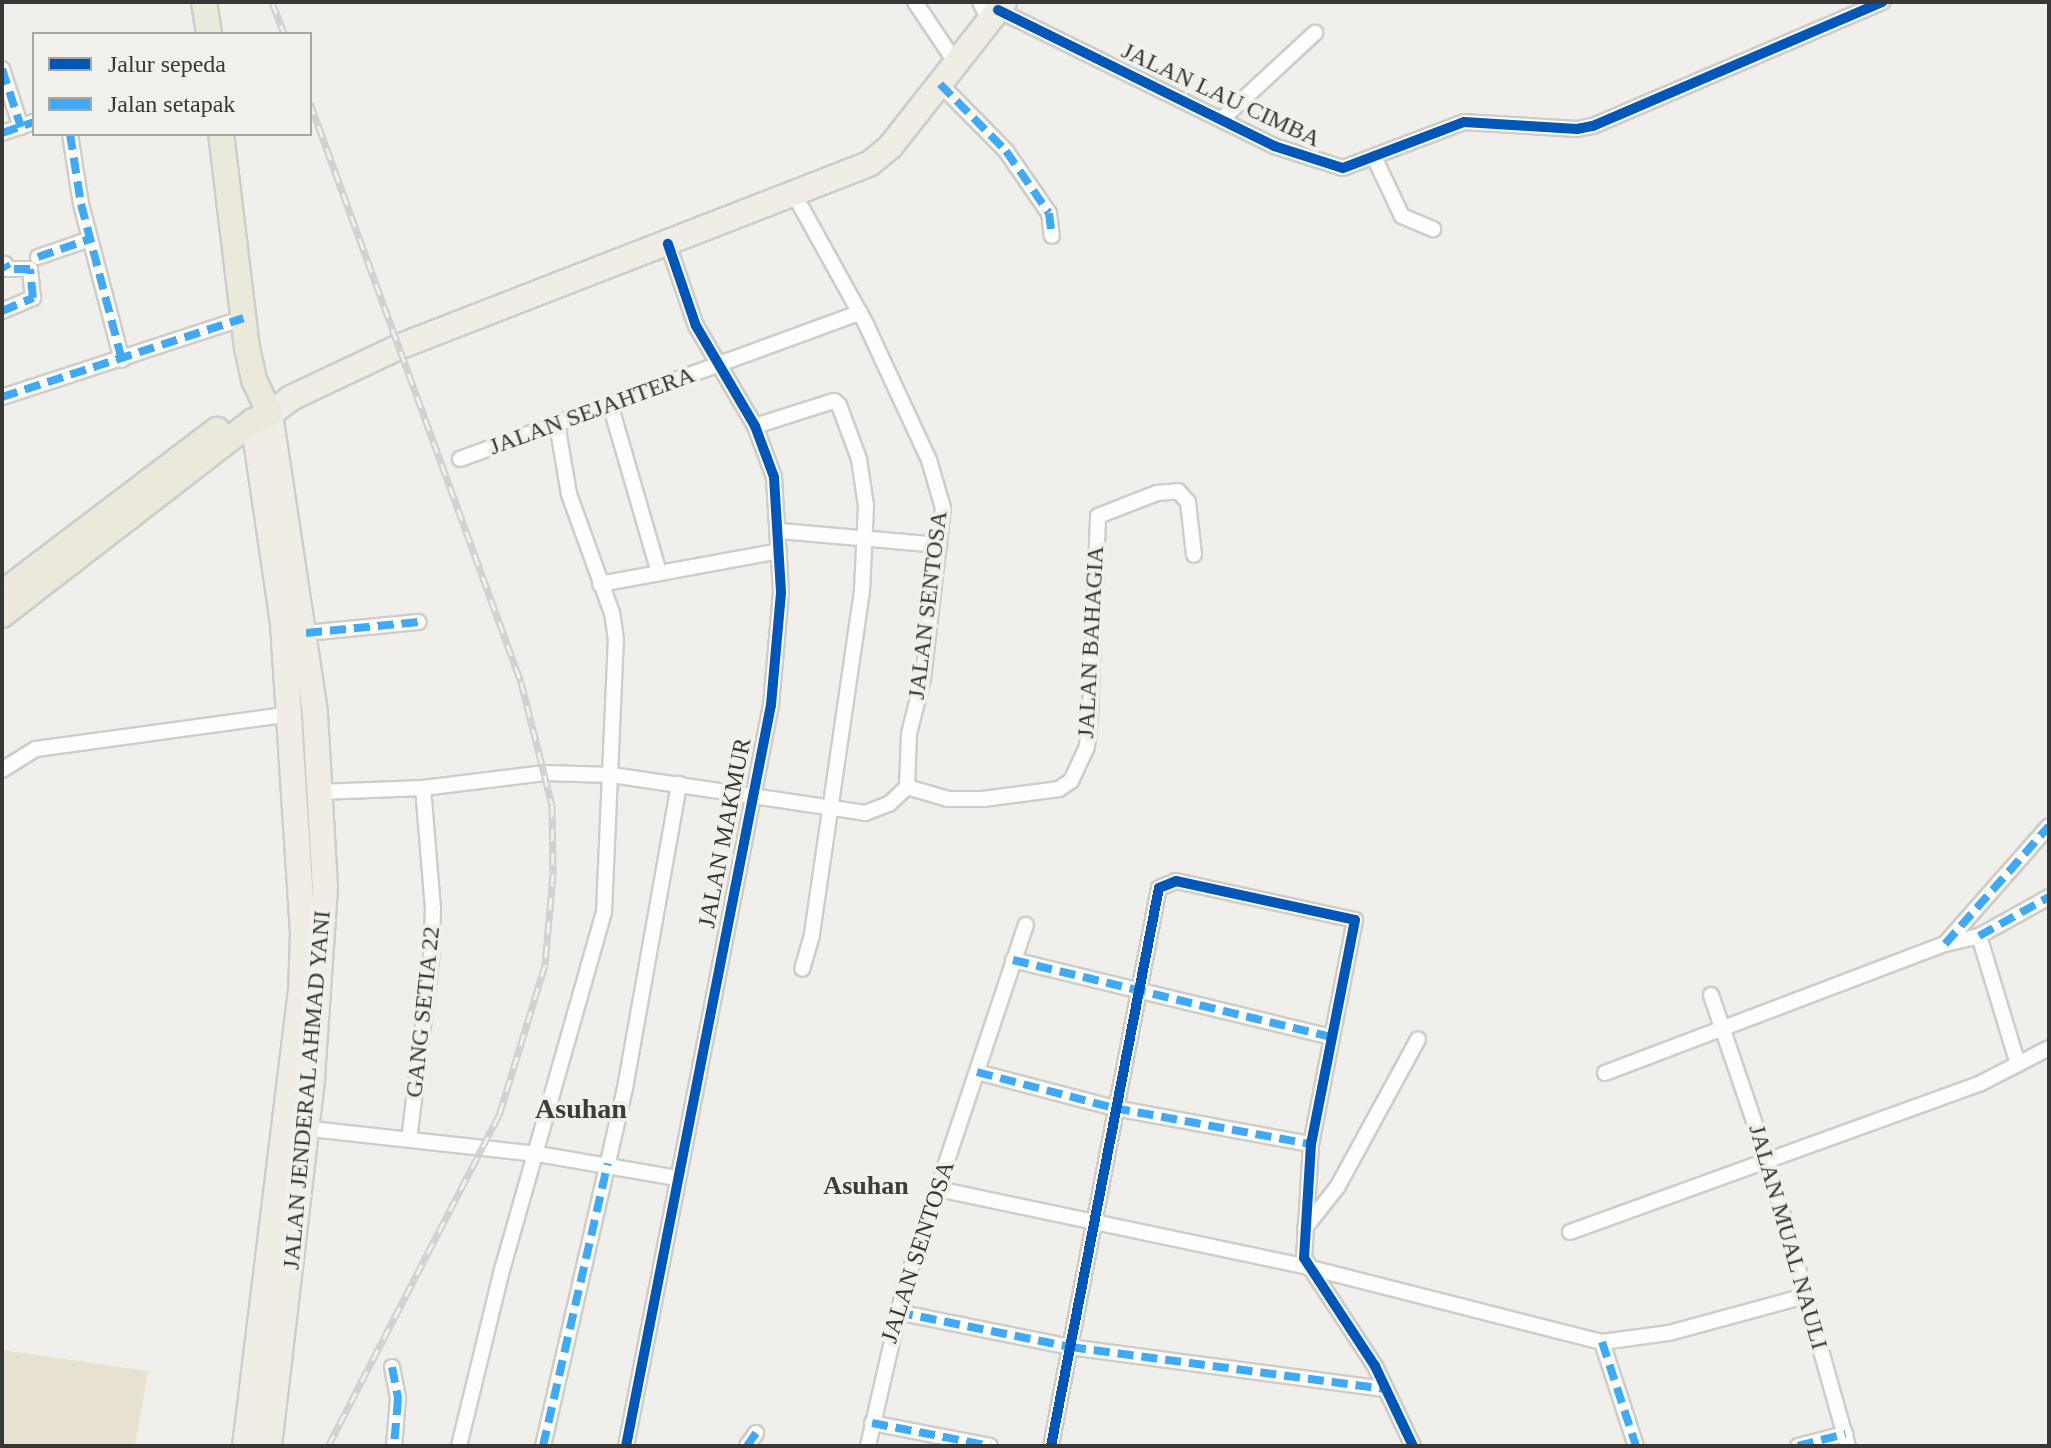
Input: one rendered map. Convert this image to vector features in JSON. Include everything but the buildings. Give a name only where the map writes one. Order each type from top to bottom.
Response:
[{"type":"highway","points":[[204,2],[209,32]]},
{"type":"highway","points":[[221,136],[243,318],[258,404]]},
{"type":"highway","points":[[2,593],[258,404]]},
{"type":"highway","points":[[2,615],[258,404]]},
{"type":"main road","points":[[258,404],[291,398],[401,346],[795,196],[869,164],[890,147],[956,63],[993,8]]},
{"type":"main road","name":"JALAN JENDERAL AHMAD YANI","points":[[258,404],[306,633],[319,792],[313,925],[301,991],[302,1128],[269,1446]]},
{"type":"main road","name":"JALAN JENDERAL AHMAD YANI","points":[[258,404],[313,925]]},
{"type":"main road","name":"JALAN JENDERAL AHMAD YANI","points":[[245,1446],[300,1078]]},
{"type":"street","points":[[915,2],[956,63]]},
{"type":"street","name":"JALAN LAU CIMBA","points":[[993,8],[1274,146],[1331,167],[1375,159],[1464,122],[1577,129],[1593,126],[1883,2]]},
{"type":"street","points":[[1222,119],[1315,33]]},
{"type":"street","points":[[2,69],[5,87],[28,124],[2,133]]},
{"type":"street","points":[[940,84],[1006,151],[1049,213],[1052,236]]},
{"type":"street","points":[[70,136],[90,239],[122,360]]},
{"type":"street","points":[[1375,159],[1402,216],[1433,229]]},
{"type":"street","name":"JALAN SENTOSA","points":[[795,196],[860,313],[929,460],[943,508],[923,678],[909,734],[907,787]]},
{"type":"street","points":[[38,257],[90,239]]},
{"type":"street","name":"JALAN MAKMUR","points":[[626,1446],[771,705],[781,592],[780,531],[774,477],[755,426],[696,326],[668,244]]},
{"type":"street","points":[[2,311],[33,298],[30,269],[8,269],[5,264]]},
{"type":"street","name":"JALAN SEJAHTERA","points":[[460,459],[860,313]]},
{"type":"street","points":[[2,397],[243,318]]},
{"type":"street","points":[[755,426],[834,401],[839,405],[861,475],[866,506],[861,538],[862,591],[802,969]]},
{"type":"street","points":[[610,404],[659,573]]},
{"type":"street","points":[[459,1446],[502,1270],[538,1154],[604,912],[616,640],[569,494],[557,424]]},
{"type":"street","name":"JALAN BAHAGIA","points":[[907,787],[948,799],[983,799],[1059,789],[1071,781],[1087,746],[1097,523],[1103,511],[1178,491],[1188,502],[1194,555]]},
{"type":"street","points":[[780,531],[939,545]]},
{"type":"street","points":[[600,584],[779,551]]},
{"type":"street","points":[[306,633],[418,622]]},
{"type":"street","points":[[2,770],[36,749],[291,714]]},
{"type":"street","points":[[319,792],[423,788],[545,773],[612,775],[679,784],[752,799],[877,811],[907,787]]},
{"type":"street","points":[[543,1446],[608,1163],[667,872],[679,784]]},
{"type":"street","name":"GANG SETIA 22","points":[[409,1140],[431,961],[433,909],[423,788]]},
{"type":"street","points":[[1945,944],[2049,826]]},
{"type":"street","points":[[1051,1446],[1159,888],[1176,881],[1355,920],[1311,1144],[1304,1228],[1307,1267],[1357,1337],[1413,1446]]},
{"type":"street","points":[[1605,1073],[1945,944],[1979,936],[2049,897]]},
{"type":"street","name":"JALAN SENTOSA","points":[[868,1446],[897,1312],[1026,925]]},
{"type":"street","points":[[1979,936],[2018,1064]]},
{"type":"street","points":[[1013,960],[1137,993],[1332,1037]]},
{"type":"street","name":"JALAN MUAL NAULI","points":[[1711,995],[1768,1162],[1846,1440]]},
{"type":"street","points":[[1304,1228],[1338,1186],[1418,1039]]},
{"type":"street","points":[[1570,1232],[1981,1083],[2049,1048]]},
{"type":"street","points":[[977,1072],[1114,1108],[1311,1144]]},
{"type":"street","points":[[302,1128],[608,1163],[677,1178]]},
{"type":"street","points":[[938,1189],[1307,1267],[1602,1342],[1669,1333],[1805,1296]]},
{"type":"street","points":[[897,1312],[1070,1347],[1385,1389]]},
{"type":"street","points":[[1602,1342],[1636,1446]]},
{"type":"street","points":[[392,1367],[398,1399],[394,1446]]},
{"type":"street","points":[[872,1423],[990,1446]]},
{"type":"street","points":[[747,1446],[756,1433]]},
{"type":"street","points":[[1798,1446],[1846,1440]]},
{"type":"shaded area","points":[[2,1350],[148,1371],[135,1446],[2,1446]]},
{"type":"railway","points":[[272,2],[283,32]]},
{"type":"railway","points":[[312,108],[521,682],[552,805],[553,874],[545,965],[499,1115],[328,1446]]},
{"type":"marked path","points":[[2,69],[21,127]]},
{"type":"marked path","points":[[940,84],[1006,151],[1049,213],[1052,236]]},
{"type":"marked path","points":[[2,133],[32,123]]},
{"type":"marked path","points":[[70,136],[81,204],[122,360]]},
{"type":"marked path","points":[[38,257],[90,239]]},
{"type":"marked path","points":[[2,311],[33,298],[30,269],[8,269],[5,264]]},
{"type":"marked path","points":[[2,397],[243,318]]},
{"type":"marked path","points":[[306,633],[418,622]]},
{"type":"marked path","points":[[1945,944],[2049,826]]},
{"type":"marked path","points":[[1979,936],[2049,897]]},
{"type":"marked path","points":[[1013,960],[1332,1037]]},
{"type":"marked path","points":[[977,1072],[1114,1108],[1311,1144]]},
{"type":"marked path","points":[[543,1446],[608,1163]]},
{"type":"marked path","points":[[897,1312],[1070,1347],[1385,1389]]},
{"type":"marked path","points":[[1602,1342],[1636,1446]]},
{"type":"marked path","points":[[392,1367],[398,1399],[394,1446]]},
{"type":"marked path","points":[[872,1423],[990,1446]]},
{"type":"marked path","points":[[747,1446],[756,1433]]},
{"type":"marked path","points":[[1798,1446],[1845,1434]]},
{"type":"cycle path","points":[[998,10],[1274,146],[1343,168],[1464,122],[1577,129],[1593,126],[1883,2]]},
{"type":"cycle path","points":[[626,1446],[771,705],[781,592],[774,477],[755,426],[696,326],[668,244]]},
{"type":"cycle path","points":[[1051,1446],[1159,888],[1176,881],[1355,920],[1311,1144],[1304,1258],[1375,1366],[1413,1446]]},
{"type":"district","name":"Asuhan","points":[[581,1109]]},
{"type":"district","name":"Asuhan","points":[[866,1186]]}]
